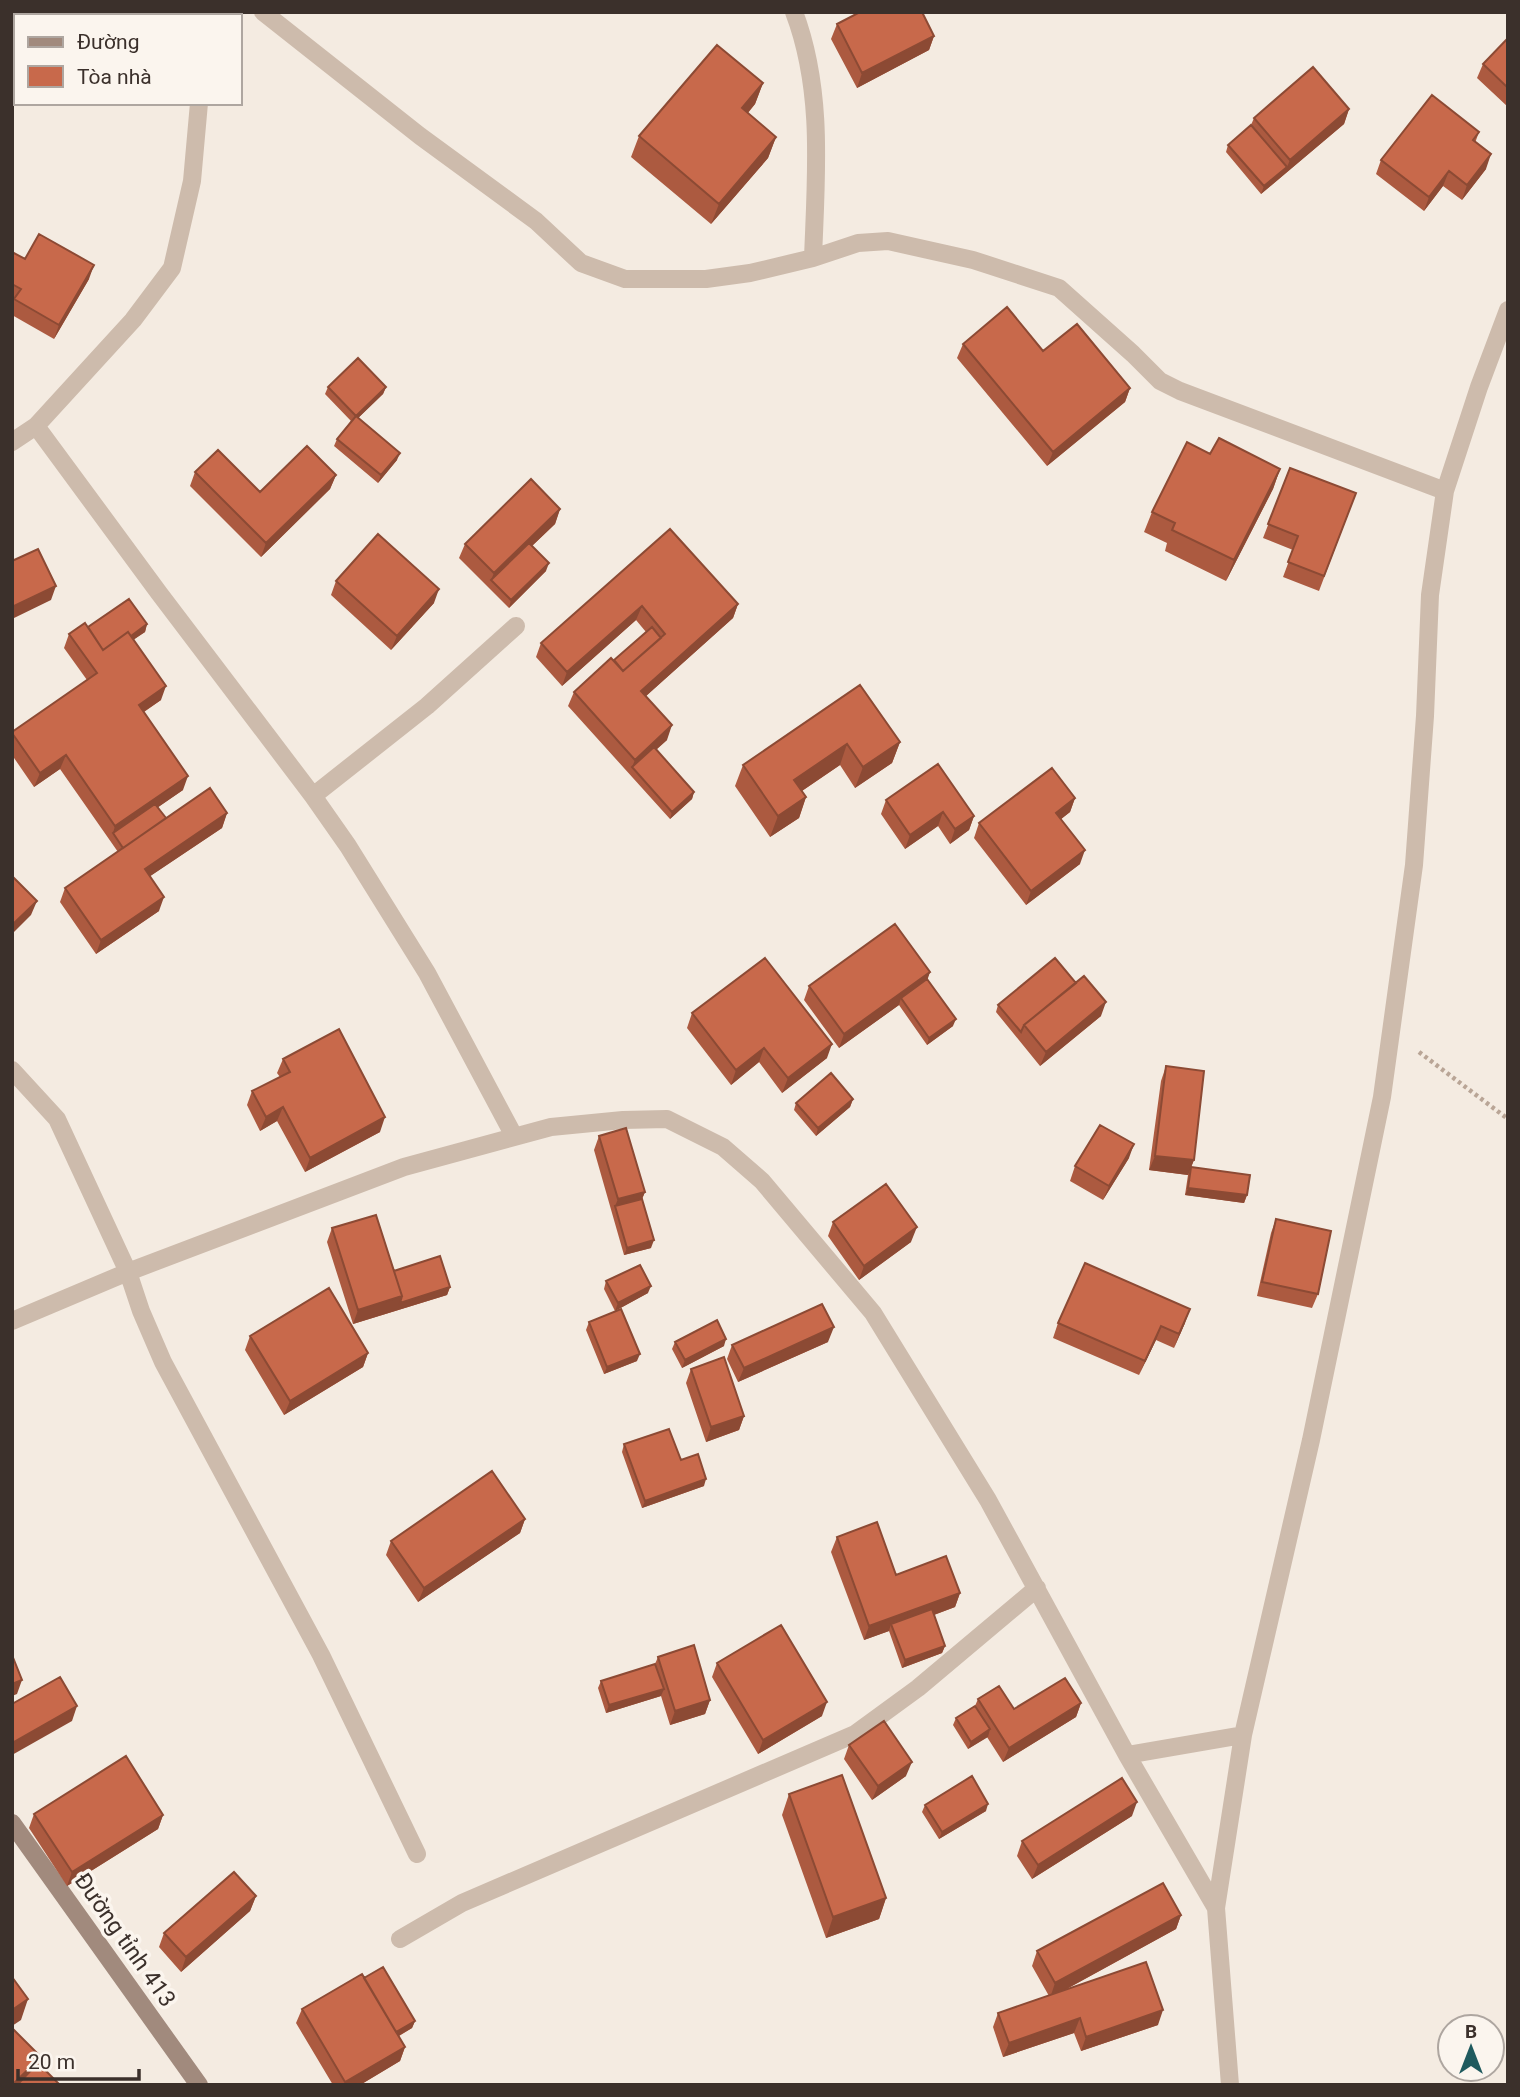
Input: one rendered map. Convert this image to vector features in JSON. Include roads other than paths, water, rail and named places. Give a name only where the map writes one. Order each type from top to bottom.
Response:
[{"type":"main road","name":"Đường tỉnh 413","points":[[12,1823],[199,2085]]},
{"type":"street","points":[[263,12],[420,136],[536,221],[581,263],[625,279],[706,279],[750,273],[813,258],[858,243],[888,241],[973,260],[1059,288],[1160,381],[1180,391],[1445,491]]},
{"type":"street","points":[[794,12],[811,75],[816,124],[813,258]]},
{"type":"street","points":[[12,443],[36,426],[133,320],[172,268],[192,181],[199,105]]},
{"type":"street","points":[[1230,2085],[1216,1908],[1243,1735],[1313,1427],[1382,1097],[1414,864],[1425,716],[1430,596],[1445,491],[1508,310]]},
{"type":"street","points":[[36,426],[348,846],[427,973],[514,1136]]},
{"type":"street","points":[[313,796],[427,705],[516,626]]},
{"type":"street","points":[[12,1070],[57,1119],[128,1272],[163,1362],[321,1655],[417,1854]]},
{"type":"street","points":[[12,1321],[128,1272],[404,1167],[551,1127],[667,1119],[723,1147],[762,1181],[873,1313],[988,1500],[1127,1755],[1216,1908]]},
{"type":"street","points":[[400,1939],[462,1903],[855,1734],[918,1688],[1037,1588]]},
{"type":"street","points":[[1127,1755],[1243,1735]]}]
